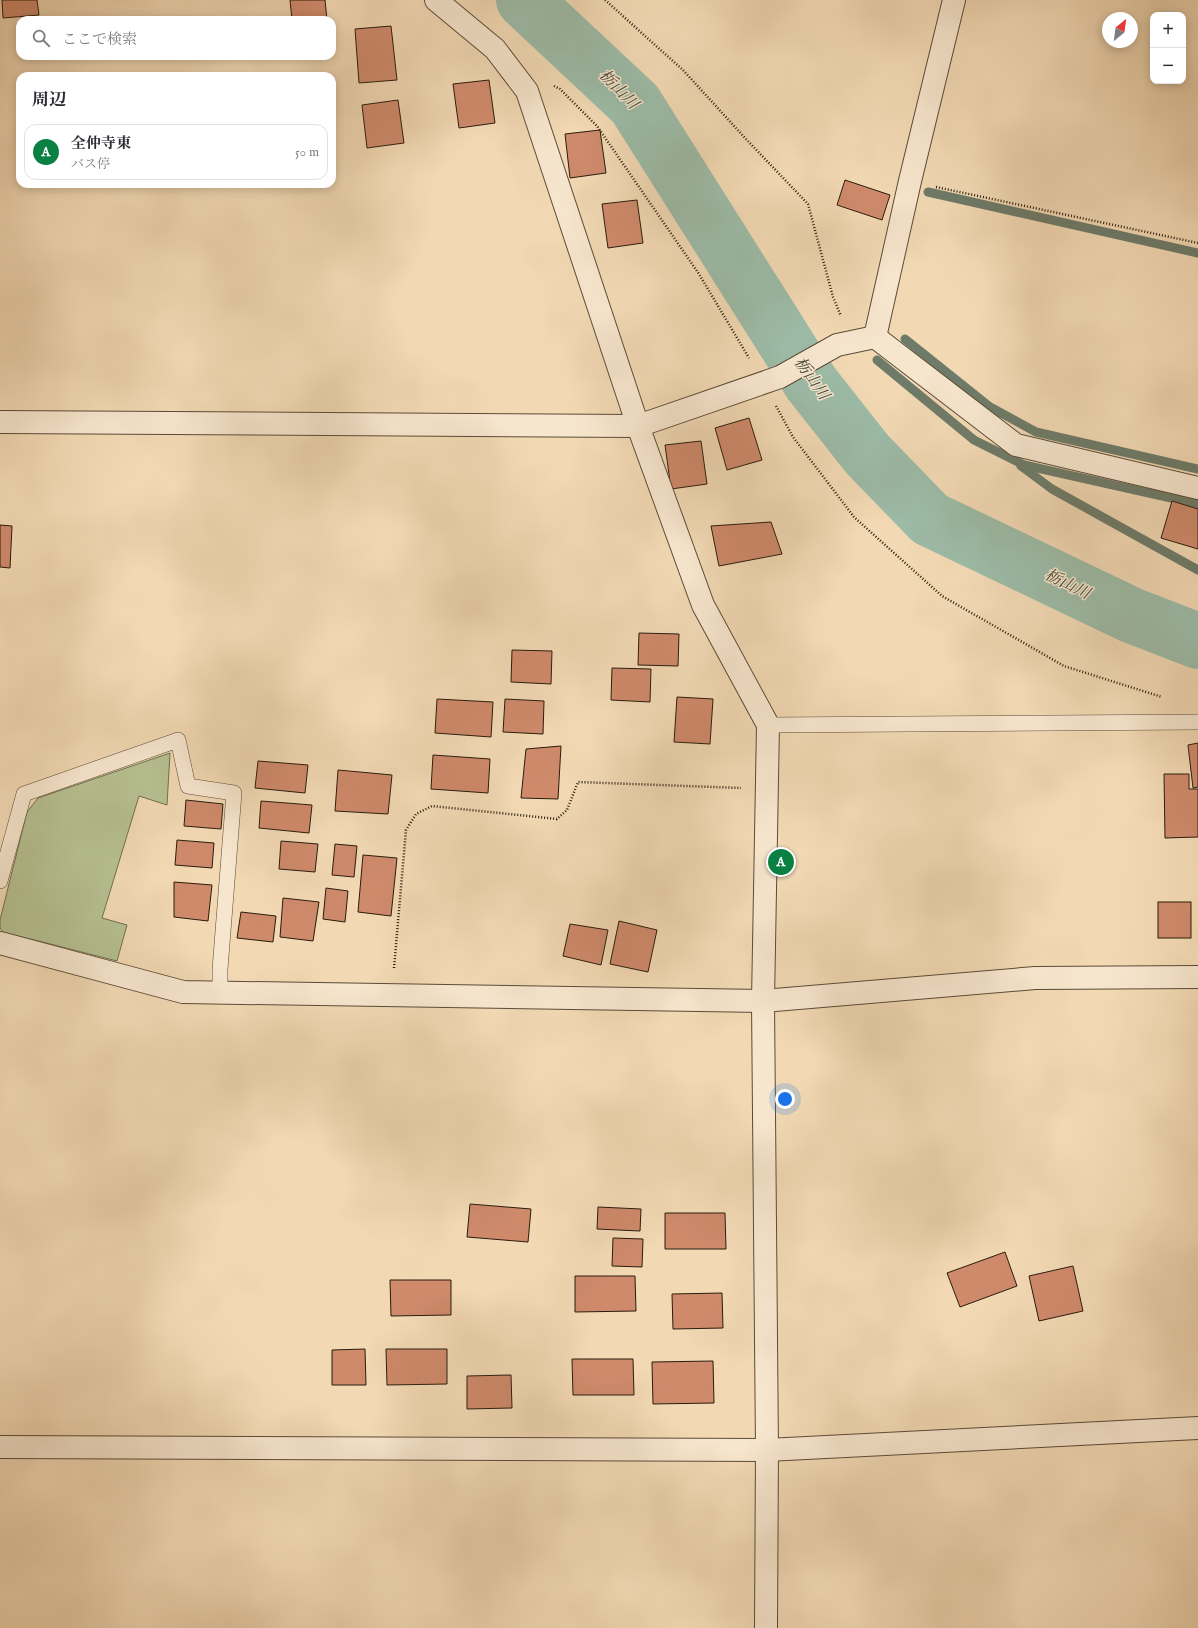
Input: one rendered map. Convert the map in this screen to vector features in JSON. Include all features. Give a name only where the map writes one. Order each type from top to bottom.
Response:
[{"type":"street","points":[[436,0],[496,49],[528,91],[638,426],[703,605],[768,725],[763,1001],[766,1628]]},
{"type":"street","points":[[875,336],[910,181],[954,0]]},
{"type":"street","points":[[0,422],[638,426],[772,380],[845,344],[875,336]]},
{"type":"street","points":[[875,336],[1016,445],[1198,488]]},
{"type":"street","points":[[0,943],[183,992],[763,1001],[1035,978],[1198,977]]},
{"type":"street","points":[[0,1447],[766,1450],[1198,1428]]},
{"type":"lane","points":[[768,725],[1198,722]]},
{"type":"lane","points":[[0,881],[24,794],[178,740],[188,786],[234,793],[220,968],[220,992]]},
{"type":"path","points":[[605,0],[683,70],[744,138],[808,204],[845,344]]},
{"type":"path","points":[[554,85],[560,89],[597,126],[772,380],[793,437],[854,517],[942,596],[1064,666],[1165,698]]},
{"type":"path","points":[[910,181],[1198,243]]},
{"type":"path","points":[[392,995],[406,830],[416,814],[432,806],[557,819],[567,810],[578,782],[767,789]]},
{"type":"green space","points":[[170,753],[167,805],[139,796],[102,918],[127,925],[117,961],[3,932],[0,928],[0,920],[27,812],[38,798]]},
{"type":"building","points":[[2,0],[37,0],[39,15],[3,18]]},
{"type":"building","points":[[290,0],[325,0],[327,16],[292,16]]},
{"type":"building","points":[[391,26],[397,80],[359,83],[355,29]]},
{"type":"building","points":[[489,80],[495,123],[459,128],[453,84]]},
{"type":"building","points":[[398,100],[404,143],[367,148],[362,105]]},
{"type":"building","points":[[600,130],[606,173],[570,178],[565,134]]},
{"type":"building","points":[[845,180],[890,195],[882,220],[837,205]]},
{"type":"building","points":[[637,200],[643,243],[608,248],[602,204]]},
{"type":"building","points":[[749,418],[762,460],[727,470],[715,428]]},
{"type":"building","points":[[701,441],[707,484],[671,489],[665,445]]},
{"type":"building","points":[[1172,501],[1198,509],[1198,549],[1161,538]]},
{"type":"building","points":[[771,522],[782,554],[719,566],[711,526]]},
{"type":"building","points":[[0,525],[12,526],[10,568],[0,567]]},
{"type":"building","points":[[639,633],[679,634],[678,666],[638,665]]},
{"type":"building","points":[[512,650],[552,651],[551,684],[511,682]]},
{"type":"building","points":[[612,668],[651,669],[650,702],[611,700]]},
{"type":"building","points":[[677,697],[713,699],[710,744],[674,742]]},
{"type":"building","points":[[437,699],[493,702],[491,737],[435,733]]},
{"type":"building","points":[[505,699],[544,701],[543,734],[503,732]]},
{"type":"building","points":[[1198,743],[1198,787],[1193,788],[1188,745]]},
{"type":"building","points":[[561,746],[558,799],[521,798],[526,749]]},
{"type":"building","points":[[433,755],[490,759],[488,793],[431,789]]},
{"type":"building","points":[[258,761],[308,765],[305,793],[255,788]]},
{"type":"building","points":[[338,770],[392,775],[388,814],[335,811]]},
{"type":"building","points":[[1164,774],[1189,774],[1189,789],[1198,789],[1198,837],[1165,838]]},
{"type":"building","points":[[186,800],[223,804],[221,829],[184,826]]},
{"type":"building","points":[[261,801],[312,805],[309,833],[259,828]]},
{"type":"building","points":[[177,840],[214,843],[212,868],[175,865]]},
{"type":"building","points":[[281,841],[318,844],[315,872],[279,869]]},
{"type":"building","points":[[335,844],[357,846],[354,877],[332,875]]},
{"type":"building","points":[[363,855],[397,858],[391,916],[358,912]]},
{"type":"building","points":[[174,882],[212,885],[208,921],[174,917]]},
{"type":"building","points":[[326,888],[348,891],[345,922],[323,919]]},
{"type":"building","points":[[283,898],[319,902],[313,941],[280,937]]},
{"type":"building","points":[[1158,902],[1191,902],[1191,938],[1158,938]]},
{"type":"building","points":[[241,912],[276,916],[273,942],[237,938]]},
{"type":"building","points":[[619,921],[657,930],[648,972],[610,964]]},
{"type":"building","points":[[570,924],[608,930],[601,965],[563,956]]},
{"type":"building","points":[[470,1204],[531,1209],[528,1242],[467,1237]]},
{"type":"building","points":[[598,1207],[641,1209],[640,1231],[597,1229]]},
{"type":"building","points":[[665,1213],[725,1213],[726,1249],[665,1249]]},
{"type":"building","points":[[613,1238],[643,1239],[642,1267],[612,1266]]},
{"type":"building","points":[[1005,1252],[1017,1286],[960,1307],[947,1273]]},
{"type":"building","points":[[1073,1266],[1083,1311],[1039,1321],[1029,1276]]},
{"type":"building","points":[[575,1276],[635,1276],[636,1311],[575,1312]]},
{"type":"building","points":[[390,1280],[451,1280],[451,1315],[391,1316]]},
{"type":"building","points":[[722,1293],[723,1328],[673,1329],[672,1294]]},
{"type":"building","points":[[365,1349],[366,1385],[332,1385],[332,1350]]},
{"type":"building","points":[[386,1349],[447,1349],[447,1384],[387,1385]]},
{"type":"building","points":[[572,1359],[633,1359],[634,1395],[573,1395]]},
{"type":"building","points":[[713,1361],[714,1403],[653,1404],[652,1362]]},
{"type":"building","points":[[511,1375],[512,1408],[467,1409],[467,1376]]},
{"type":"waterway","name":"栃山川","points":[[524,0],[635,104],[811,383],[867,454],[930,519],[1131,615],[1198,641]]},
{"type":"waterway","points":[[928,192],[1198,253]]},
{"type":"waterway","points":[[905,339],[990,407],[1036,432],[1198,469]]},
{"type":"waterway","points":[[877,360],[974,440],[1024,465],[1198,504]]},
{"type":"waterway","points":[[1021,466],[1052,489],[1198,570]]},
{"type":"place","name":"全仲寺東","points":[[781,862]]}]
